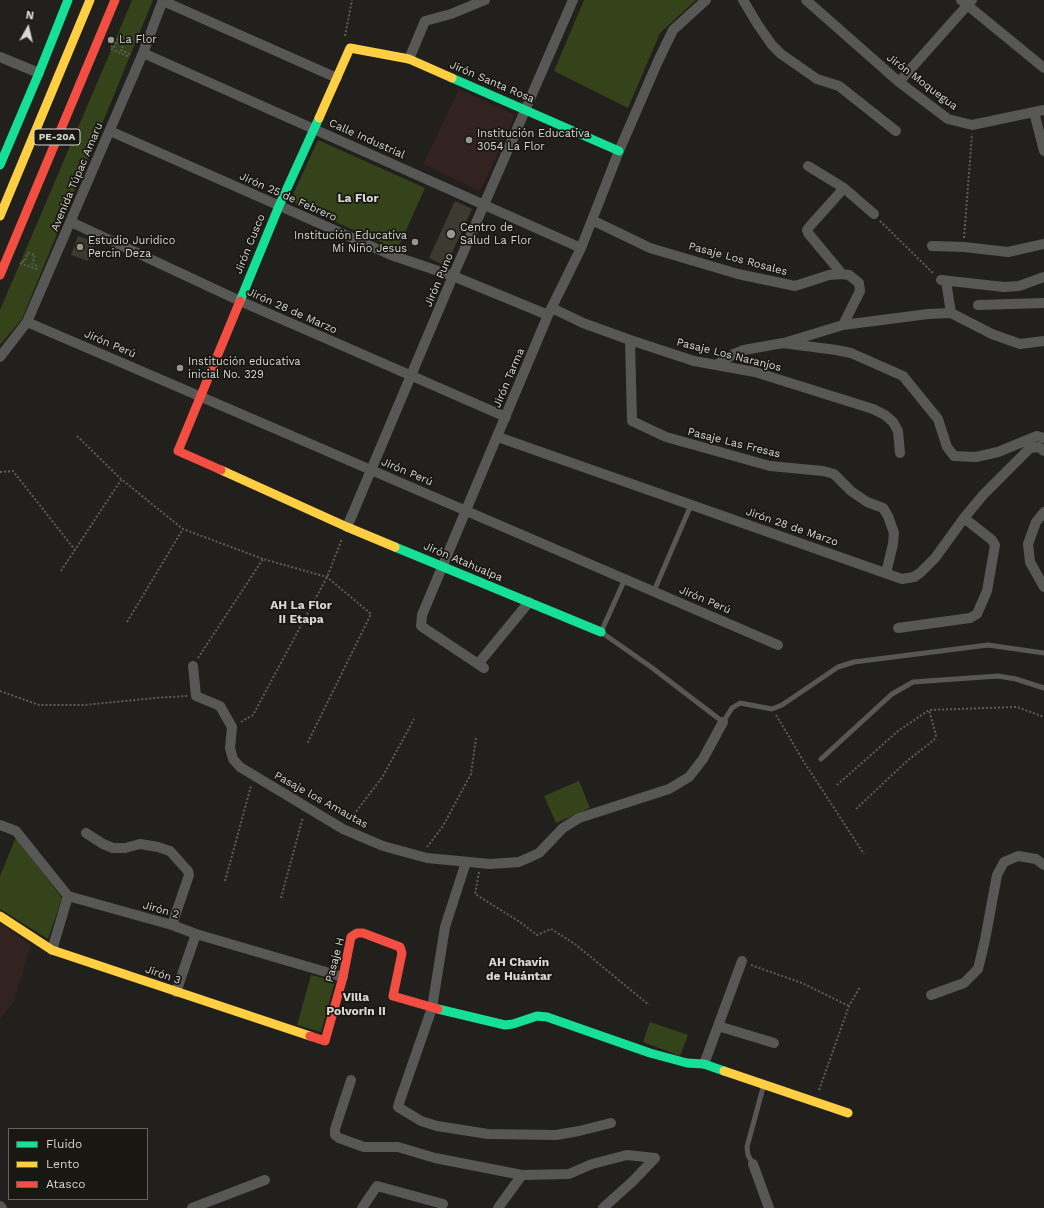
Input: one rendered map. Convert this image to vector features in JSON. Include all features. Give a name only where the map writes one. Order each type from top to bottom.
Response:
[{"type":"main road","points":[[0,165],[68,0]]},
{"type":"main road","name":"PE-20A","points":[[0,216],[90,0]]},
{"type":"main road","name":"PE-20A","points":[[0,274],[115,0]]},
{"type":"main road","name":"Jirón Santa Rosa","points":[[350,48],[408,59],[620,151]]},
{"type":"main road","name":"Jirón Cusco","points":[[178,451],[279,206],[338,78],[350,48]]},
{"type":"main road","name":"Jirón Atahualpa","points":[[178,451],[347,527],[601,632]]},
{"type":"main road","name":"Jirón 3","points":[[0,916],[52,950],[325,1041]]},
{"type":"main road","name":"Pasaje H","points":[[325,1041],[343,977],[351,938],[357,934],[363,933],[400,947],[402,953],[393,996],[432,1008]]},
{"type":"main road","points":[[432,1008],[505,1025],[513,1024],[537,1016],[547,1017],[650,1053],[687,1063],[704,1064],[848,1113]]},
{"type":"street","points":[[408,59],[425,22],[451,14],[485,0]]},
{"type":"street","name":"Jirón Puno","points":[[347,527],[453,276],[573,0]]},
{"type":"street","name":"Jirón Tarma","points":[[529,602],[481,666],[422,626],[422,615],[442,566],[498,437],[550,311],[581,248],[620,151],[673,30],[706,0]]},
{"type":"street","points":[[743,0],[772,45],[782,54],[818,80],[839,86],[896,131]]},
{"type":"street","name":"Jirón Moquegua","points":[[806,0],[899,82],[948,119],[972,125],[1039,111]]},
{"type":"street","points":[[163,1],[338,78]]},
{"type":"street","name":"Avenida Túpac Amaru","points":[[0,357],[27,322],[110,131],[163,1]]},
{"type":"street","points":[[899,82],[966,2],[1044,68]]},
{"type":"street","name":"Calle Industrial","points":[[143,53],[581,248]]},
{"type":"street","points":[[0,57],[39,73]]},
{"type":"street","points":[[1039,111],[1044,151]]},
{"type":"street","name":"Jirón 25 de Febrero","points":[[110,131],[391,255],[550,311]]},
{"type":"street","points":[[808,166],[844,188],[874,214]]},
{"type":"street","points":[[843,325],[860,291],[859,283],[853,278],[842,274],[810,236],[807,230],[844,188]]},
{"type":"street","name":"Pasaje Los Rosales","points":[[592,220],[650,248],[745,276],[795,286],[829,274],[842,274]]},
{"type":"street","name":"Jirón 28 de Marzo","points":[[71,222],[240,301],[506,417]]},
{"type":"street","points":[[932,246],[964,247],[1008,252],[1044,244]]},
{"type":"street","points":[[951,313],[943,280],[1004,287],[1019,286],[1044,277]]},
{"type":"street","points":[[978,305],[1044,303]]},
{"type":"street","name":"Pasaje Los Naranjos","points":[[550,311],[694,361],[755,372],[873,409],[885,415],[893,422],[898,432],[900,453]]},
{"type":"street","points":[[716,365],[744,350],[783,343],[843,325],[928,314],[951,313],[992,334],[1020,344],[1044,341]]},
{"type":"street","name":"Jirón Perú","points":[[27,322],[778,645]]},
{"type":"street","name":"Pasaje Las Fresas","points":[[630,340],[632,421],[666,437],[770,466],[823,471],[834,474],[851,491],[867,502],[883,508],[888,516],[894,533],[886,573]]},
{"type":"street","points":[[783,343],[851,353],[900,374],[938,419],[947,447],[954,456],[976,457],[998,452],[1037,436],[1044,438]]},
{"type":"street","name":"Jirón 28 de Marzo","points":[[498,437],[902,579],[914,577],[935,558],[983,495],[1030,448],[1039,447],[1044,451]]},
{"type":"street","points":[[1044,512],[1036,522],[1028,544],[1030,562],[1044,587]]},
{"type":"street","points":[[898,628],[970,618],[977,614],[987,591],[995,545],[992,540],[964,518]]},
{"type":"street","points":[[193,666],[196,696],[220,706],[232,727]]},
{"type":"street","name":"Pasaje los Amautas","points":[[232,727],[230,748],[233,759],[240,767],[343,829],[383,846],[420,855],[490,864],[519,862],[539,853],[563,828],[579,818],[669,789],[689,777],[704,759],[723,722]]},
{"type":"street","points":[[0,825],[16,831],[68,896],[52,950]]},
{"type":"street","points":[[86,833],[103,844],[113,848],[125,848],[140,844],[170,851],[188,871],[189,875],[172,925]]},
{"type":"street","points":[[931,995],[964,983],[978,969],[986,940],[997,876],[1004,862],[1018,856],[1036,859],[1044,865]]},
{"type":"street","points":[[466,862],[445,928],[432,1008],[398,1107],[421,1121],[437,1126],[488,1134],[556,1135],[611,1123]]},
{"type":"street","name":"Jirón 2","points":[[68,896],[172,925],[196,934],[343,977]]},
{"type":"street","points":[[176,992],[196,934]]},
{"type":"street","points":[[704,1064],[742,961]]},
{"type":"street","points":[[718,1026],[774,1043]]},
{"type":"street","points":[[351,1080],[335,1129],[336,1135],[339,1138],[364,1147],[398,1147],[435,1158],[522,1175],[569,1174],[592,1164],[627,1155],[655,1158],[628,1186],[603,1208]]},
{"type":"street","points":[[753,1164],[769,1208]]},
{"type":"street","points":[[498,1208],[522,1175]]},
{"type":"street","points":[[192,1208],[265,1180]]},
{"type":"street","points":[[362,1208],[377,1186],[444,1204]]},
{"type":"lane","points":[[654,591],[691,505]]},
{"type":"lane","points":[[601,632],[625,579]]},
{"type":"lane","name":"Jirón Atahualpa","points":[[601,632],[651,667],[723,722]]},
{"type":"lane","points":[[723,722],[732,708],[740,703],[772,709],[782,705],[838,667],[854,662],[988,645],[1044,653]]},
{"type":"lane","points":[[822,759],[892,694],[913,682],[998,676],[1016,679],[1044,688]]},
{"type":"lane","points":[[753,1164],[748,1156],[747,1147],[764,1084]]},
{"type":"path","points":[[350,48],[344,39],[352,0]]},
{"type":"path","points":[[119,36],[126,39],[121,50],[129,54],[128,56],[110,49],[111,46],[114,48],[119,36]]},
{"type":"path","points":[[964,247],[972,125]]},
{"type":"path","points":[[874,214],[943,280]]},
{"type":"path","points":[[28,253],[35,255],[32,264],[40,267],[39,270],[19,262],[20,260],[24,262],[28,253]]},
{"type":"path","points":[[77,436],[121,479],[183,529],[263,559],[327,577],[371,614],[307,744]]},
{"type":"path","points":[[0,472],[13,470],[75,550]]},
{"type":"path","points":[[61,571],[121,479]]},
{"type":"path","points":[[232,727],[253,715],[327,577],[347,527]]},
{"type":"path","points":[[127,622],[183,529]]},
{"type":"path","points":[[193,666],[263,559]]},
{"type":"path","points":[[0,691],[39,705],[84,705],[155,698],[196,696]]},
{"type":"path","points":[[837,785],[898,731],[929,710],[1017,707],[1044,717]]},
{"type":"path","points":[[772,709],[804,762],[864,854]]},
{"type":"path","points":[[856,809],[907,761],[934,740],[936,735],[929,710]]},
{"type":"path","points":[[343,829],[383,776],[414,719]]},
{"type":"path","points":[[420,855],[444,826],[471,774],[476,738]]},
{"type":"path","points":[[225,881],[254,775]]},
{"type":"path","points":[[282,898],[306,806]]},
{"type":"path","points":[[480,863],[475,894],[520,922],[537,935],[551,930],[575,944],[649,1005]]},
{"type":"path","points":[[742,961],[802,983],[849,1006]]},
{"type":"path","points":[[815,1102],[849,1006],[860,987]]},
{"type":"shaded area","name":"Institución Educativa 3054 La Flor","points":[[459,89],[515,115],[480,191],[423,164]]},
{"type":"shaded area","points":[[0,923],[31,945],[14,1001],[0,1019]]},
{"type":"green space","points":[[132,0],[153,0],[22,319],[0,345],[0,310]]},
{"type":"green space","points":[[584,0],[696,0],[660,33],[628,108],[554,71]]},
{"type":"green space","points":[[318,140],[425,188],[397,250],[290,201]]},
{"type":"green space","points":[[579,781],[590,808],[556,823],[544,796]]},
{"type":"green space","points":[[16,837],[62,898],[48,939],[0,909],[0,876]]},
{"type":"green space","points":[[311,975],[335,981],[321,1032],[297,1025]]},
{"type":"green space","points":[[650,1022],[688,1035],[680,1056],[643,1042]]},
{"type":"building","name":"Centro de Salud La Flor","points":[[455,201],[472,209],[446,266],[429,258]]},
{"type":"building","points":[[78,236],[95,242],[88,261],[71,255]]},
{"type":"traffic: fast","points":[[0,165],[68,0]]},
{"type":"traffic: fast","points":[[452,78],[619,151]]},
{"type":"traffic: fast","points":[[240,301],[279,206],[319,118]]},
{"type":"traffic: fast","points":[[395,547],[601,632]]},
{"type":"traffic: fast","points":[[438,1009],[505,1025],[513,1024],[537,1016],[547,1017],[650,1053],[687,1063],[704,1064],[724,1071]]},
{"type":"traffic: slow","points":[[0,216],[90,0]]},
{"type":"traffic: slow","points":[[319,118],[350,48],[409,59],[452,78]]},
{"type":"traffic: slow","points":[[221,470],[395,547]]},
{"type":"traffic: slow","points":[[0,916],[52,950],[310,1036]]},
{"type":"traffic: slow","points":[[724,1071],[848,1113]]},
{"type":"traffic: jam","points":[[0,275],[115,0]]},
{"type":"traffic: jam","points":[[221,470],[178,451],[240,301]]},
{"type":"traffic: jam","points":[[310,1036],[325,1041],[343,977],[351,937],[357,933],[363,933],[400,947],[402,953],[393,996],[438,1009]]},
{"type":"place","name":"La Flor","points":[[111,40]]},
{"type":"place","name":"Institución Educativa 3054 La Flor","points":[[469,140]]},
{"type":"place","name":"Centro de Salud La Flor","points":[[451,234]]},
{"type":"place","name":"Institución Educativa Mi Niño Jesus","points":[[415,242]]},
{"type":"place","name":"Estudio Juridico Percin Deza","points":[[80,247]]},
{"type":"place","name":"Institución educativa inicial No. 329","points":[[180,368]]},
{"type":"district","name":"La Flor","points":[[358,198]]},
{"type":"district","name":"AH La Flor II Etapa","points":[[301,612]]},
{"type":"district","name":"AH Chavín de Huántar","points":[[519,969]]},
{"type":"district","name":"Villa Polvorin II","points":[[356,1004]]}]
